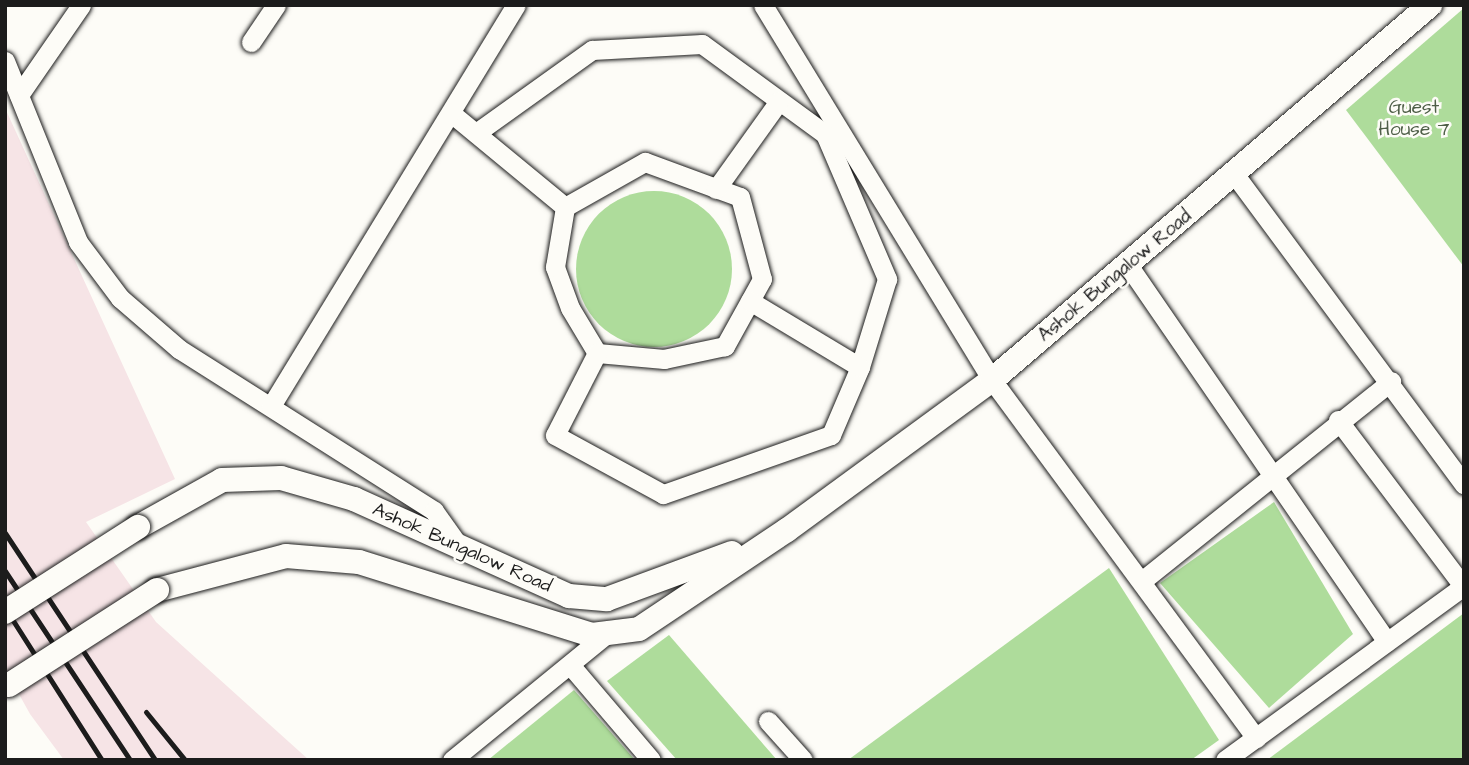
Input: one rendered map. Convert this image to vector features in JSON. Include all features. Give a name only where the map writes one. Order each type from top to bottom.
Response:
[{"type":"street","points":[[19,95],[81,5]]},
{"type":"street","points":[[251,43],[276,5]]},
{"type":"street","points":[[271,406],[516,5]]},
{"type":"street","points":[[763,5],[992,380],[1143,580],[1256,738]]},
{"type":"street","name":"Ashok Bungalow Road","points":[[7,686],[157,590],[286,556],[359,562],[517,615],[604,636],[639,629],[787,530],[992,380],[1235,175],[1430,5]]},
{"type":"street","points":[[476,133],[592,50],[702,44],[825,134],[887,279],[860,367],[831,435],[663,494],[555,435],[597,354]]},
{"type":"street","points":[[5,61],[78,242],[120,298],[179,349],[434,511],[461,549]]},
{"type":"street","points":[[716,189],[779,101]]},
{"type":"street","points":[[451,113],[565,206]]},
{"type":"street","points":[[565,206],[645,162],[740,197],[762,279],[725,346],[664,359],[597,354]]},
{"type":"street","points":[[1235,175],[1391,381],[1464,484]]},
{"type":"street","points":[[565,206],[555,267],[570,307],[597,354]]},
{"type":"street","points":[[1128,265],[1387,642]]},
{"type":"street","points":[[750,301],[860,367]]},
{"type":"street","points":[[1143,580],[1338,420],[1391,381]]},
{"type":"street","points":[[1225,760],[1464,586],[1338,420]]},
{"type":"street","name":"Ashok Bungalow Road","points":[[5,612],[138,527],[222,480],[281,478],[354,499],[569,596],[607,600],[664,583],[787,530]]},
{"type":"street","points":[[452,760],[571,666],[604,636]]},
{"type":"street","points":[[571,666],[651,760]]},
{"type":"street","points":[[768,721],[803,760]]},
{"type":"shaded area","points":[[5,108],[175,479],[86,522],[156,622],[309,760],[64,760],[30,714],[5,669]]},
{"type":"green space","name":"Guest House 7","points":[[1464,8],[1464,267],[1346,110]]},
{"type":"green space","points":[[654,191],[684,197],[709,214],[726,239],[732,269],[726,299],[709,324],[684,341],[654,347],[624,341],[599,324],[582,299],[576,269],[582,239],[599,214],[624,197]]},
{"type":"green space","points":[[1274,502],[1353,634],[1269,708],[1160,583]]},
{"type":"green space","points":[[1109,568],[1219,740],[1191,760],[848,760]]},
{"type":"green space","points":[[1464,613],[1464,760],[1267,760]]},
{"type":"green space","points":[[669,635],[777,760],[677,760],[607,681]]},
{"type":"green space","points":[[574,690],[635,760],[488,760]]},
{"type":"railway","points":[[5,533],[155,760]]},
{"type":"railway","points":[[5,571],[130,760]]},
{"type":"railway","points":[[5,608],[102,760]]},
{"type":"railway","points":[[146,712],[185,760]]}]
